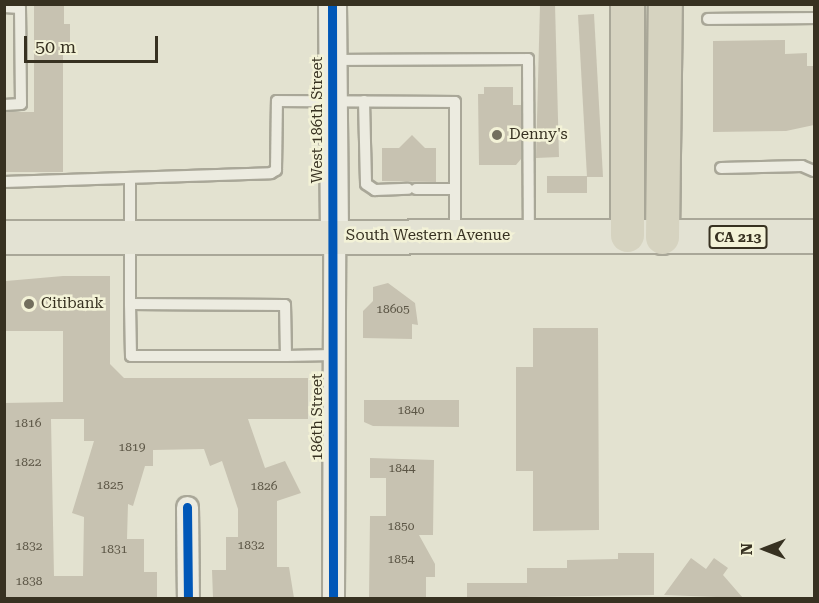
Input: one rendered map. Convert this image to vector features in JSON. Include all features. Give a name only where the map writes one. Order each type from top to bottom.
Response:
[{"type":"highway","points":[[627,4],[627,236]]},
{"type":"highway","points":[[662,237],[665,4]]},
{"type":"main road","name":"South Western Avenue","points":[[4,237],[814,236]]},
{"type":"street","name":"West 186th Street","points":[[333,4],[334,236]]},
{"type":"street","name":"186th Street","points":[[333,598],[334,236]]},
{"type":"street","points":[[187,507],[188,598]]},
{"type":"lane","points":[[4,8],[20,8],[21,94],[21,104],[4,105]]},
{"type":"lane","points":[[708,19],[814,18]]},
{"type":"lane","points":[[333,60],[528,59],[529,236]]},
{"type":"lane","points":[[364,101],[366,184],[375,190],[455,189]]},
{"type":"lane","points":[[4,182],[274,173],[276,102],[455,102],[455,236]]},
{"type":"lane","points":[[722,168],[814,166]]},
{"type":"lane","points":[[130,178],[131,356],[333,356]]},
{"type":"lane","points":[[130,304],[285,304],[286,356]]},
{"type":"building","points":[[34,4],[64,4],[64,24],[70,24],[70,48],[63,48],[63,172],[4,172],[4,112],[34,112]]},
{"type":"building","points":[[540,4],[555,4],[559,157],[536,158]]},
{"type":"building","points":[[594,14],[603,177],[587,177],[578,15]]},
{"type":"building","points":[[785,40],[785,54],[807,53],[807,66],[814,66],[814,125],[786,131],[713,132],[713,41]]},
{"type":"building","name":"Denny's","points":[[484,87],[513,87],[513,105],[521,105],[521,159],[516,165],[479,165],[478,94],[484,94]]},
{"type":"building","points":[[412,135],[425,148],[436,148],[436,182],[382,181],[382,148],[399,148]]},
{"type":"building","points":[[547,176],[587,176],[587,193],[547,193]]},
{"type":"building","points":[[63,276],[110,276],[110,364],[124,378],[308,378],[308,419],[248,419],[265,468],[285,461],[301,493],[277,501],[277,567],[289,567],[294,598],[213,598],[212,570],[226,570],[226,537],[238,537],[238,509],[222,461],[210,466],[204,449],[153,450],[153,466],[145,466],[133,506],[128,504],[127,539],[144,539],[144,572],[157,572],[157,598],[4,598],[4,403],[63,402],[63,331],[4,331],[6,281]],"holes":[[[51,419],[84,419],[84,441],[94,441],[72,513],[84,517],[83,576],[54,576]]]},
{"type":"building","points":[[388,283],[415,303],[418,325],[412,324],[412,339],[363,338],[363,311],[373,301],[373,287]]},
{"type":"building","points":[[533,328],[598,328],[599,530],[533,531],[533,471],[516,471],[516,367],[533,367]]},
{"type":"building","points":[[364,400],[459,400],[459,427],[373,426],[364,422]]},
{"type":"building","points":[[370,458],[434,460],[433,535],[419,535],[435,564],[435,577],[426,577],[426,598],[369,598],[370,516],[386,516],[386,478],[370,478]]},
{"type":"building","points":[[618,553],[654,553],[654,595],[467,598],[467,583],[527,583],[527,568],[567,568],[567,560],[618,559]]},
{"type":"building","points":[[691,558],[706,569],[714,558],[728,568],[723,575],[743,598],[664,595]]},
{"type":"cycle path","points":[[332,4],[333,598]]},
{"type":"cycle path","points":[[187,507],[188,598]]},
{"type":"place","name":"Denny's","points":[[497,135]]},
{"type":"place","name":"Citibank","points":[[29,304]]}]
